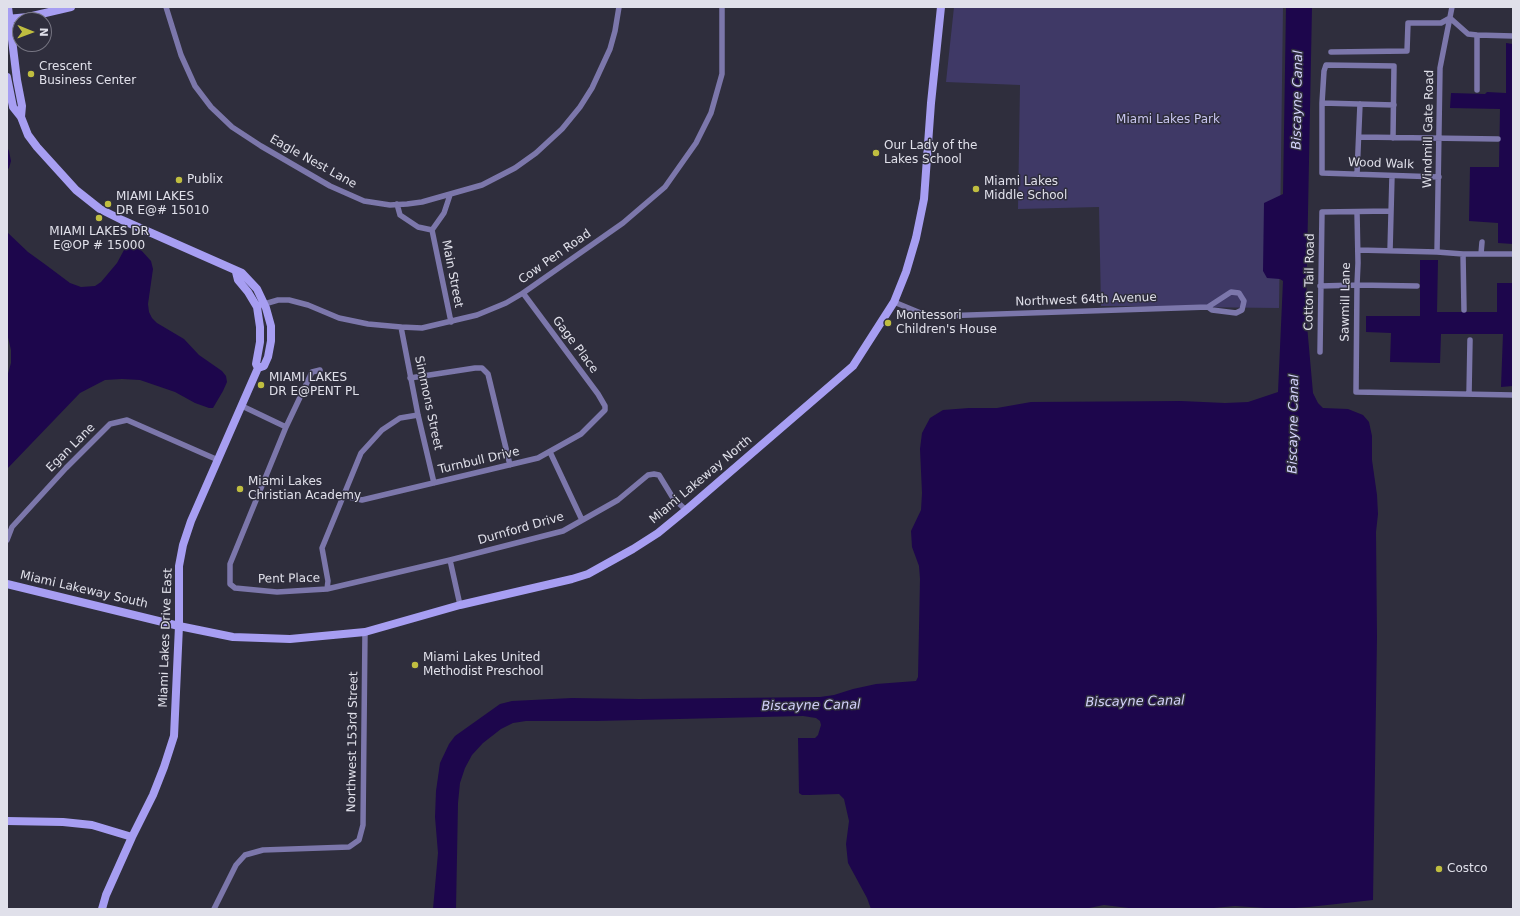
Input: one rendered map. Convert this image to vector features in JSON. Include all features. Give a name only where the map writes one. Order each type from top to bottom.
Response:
[{"type":"street","points":[[8,8],[18,7]]},
{"type":"street","points":[[8,19],[28,17],[71,7]]},
{"type":"street","name":"Eagle Nest Lane","points":[[166,7],[181,55],[195,86],[211,107],[232,127],[261,146],[330,186],[364,201],[382,204],[422,202],[482,185],[515,168],[536,153],[562,129],[580,107],[598,76],[610,49],[619,7]]},
{"type":"street","name":"Cow Pen Road","points":[[261,305],[278,300],[289,300],[308,305],[339,318],[368,324],[422,328],[477,315],[506,304],[523,294],[623,223],[670,181],[696,143],[711,113],[722,74],[722,7]]},
{"type":"street","name":"Miami Lakeway North","points":[[179,626],[233,637],[290,639],[365,632],[460,605],[588,574],[633,550],[658,533],[853,366],[894,302],[906,272],[924,199],[931,103],[941,7]]},
{"type":"street","name":"Windmill Gate Road","points":[[1438,252],[1440,68],[1452,7]]},
{"type":"street","name":"Miami Lakes Drive East","points":[[8,8],[8,19],[22,106],[21,117]]},
{"type":"street","points":[[1331,52],[1407,51],[1408,23],[1441,23],[1450,18],[1468,34],[1513,36]]},
{"type":"street","points":[[1477,35],[1478,90]]},
{"type":"street","points":[[1393,138],[1394,105],[1394,66],[1326,65],[1324,71],[1322,103],[1394,105]]},
{"type":"street","name":"Miami Lakes Drive East","points":[[7,77],[13,107],[21,117],[28,135],[76,190],[91,203],[122,220],[227,266],[236,272],[238,280],[261,305],[271,326],[271,342],[268,357],[264,366],[258,368],[191,521],[183,545],[180,566],[174,736],[153,795],[106,895],[102,909]]},
{"type":"street","name":"Wood Walk","points":[[1322,103],[1322,174],[1439,177]]},
{"type":"street","points":[[1357,174],[1360,104]]},
{"type":"street","points":[[1359,137],[1498,139]]},
{"type":"street","points":[[1390,251],[1392,176]]},
{"type":"street","name":"Main Street","points":[[450,195],[444,213],[432,230],[450,322]]},
{"type":"street","name":"Main Street","points":[[397,204],[400,215],[418,227],[432,230]]},
{"type":"street","name":"Cotton Tail Road","points":[[1320,352],[1322,212],[1357,212]]},
{"type":"street","points":[[1357,212],[1391,212]]},
{"type":"street","name":"Sawmill Lane","points":[[1357,212],[1358,250],[1356,285],[1356,392],[1469,394]]},
{"type":"street","points":[[1481,254],[1482,242]]},
{"type":"street","points":[[1358,250],[1463,254],[1513,254]]},
{"type":"street","points":[[1463,254],[1464,310]]},
{"type":"street","points":[[1320,286],[1417,286]]},
{"type":"street","name":"Northwest 64th Avenue","points":[[894,302],[923,314],[940,316],[1208,307],[1230,292],[1239,293],[1244,301],[1242,310],[1236,313],[1212,310],[1208,307]]},
{"type":"street","name":"Gage Place","points":[[523,294],[598,394],[605,406],[605,410]]},
{"type":"street","name":"Simmons Street","points":[[401,327],[410,378],[434,483]]},
{"type":"street","points":[[1470,340],[1469,394],[1513,395]]},
{"type":"street","points":[[410,378],[482,368],[488,374],[510,465]]},
{"type":"street","name":"Pent Place","points":[[320,370],[312,372],[286,427],[230,564],[230,584],[235,588],[276,592],[327,589]]},
{"type":"street","points":[[242,406],[286,427]]},
{"type":"street","name":"Turnbull Drive","points":[[344,496],[362,500],[538,458],[581,434],[605,410]]},
{"type":"street","points":[[327,589],[328,582],[322,548],[361,453],[382,430],[400,418],[418,415]]},
{"type":"street","name":"Egan Lane","points":[[7,540],[12,527],[66,468],[110,424],[127,420],[218,460]]},
{"type":"street","points":[[550,452],[582,520]]},
{"type":"street","name":"Durnford Drive","points":[[327,589],[563,531],[618,500],[648,475],[659,475],[673,498],[686,510]]},
{"type":"street","points":[[450,560],[460,605]]},
{"type":"street","name":"Miami Lakeway South","points":[[7,584],[179,626]]},
{"type":"street","name":"Northwest 153rd Street","points":[[214,909],[236,865],[245,855],[262,850],[349,847],[359,840],[363,825],[365,632]]},
{"type":"street","points":[[7,821],[62,822],[92,825],[132,837]]},
{"type":"green space","name":"Miami Lakes Park","points":[[954,7],[1283,7],[1279,308],[1101,306],[1099,207],[1018,209],[1020,85],[946,82]]},
{"type":"water","name":"Biscayne Canal","points":[[1286,7],[1312,7],[1306,314],[1313,393],[1318,403],[1323,408],[1348,409],[1363,415],[1369,422],[1372,436],[1372,460],[1378,514],[1376,532],[1377,637],[1373,900],[1280,909],[1235,906],[1203,909],[1137,909],[1104,905],[1084,909],[871,909],[867,898],[848,863],[846,844],[849,821],[844,799],[839,794],[802,795],[799,793],[798,738],[815,738],[818,735],[821,725],[820,721],[816,718],[803,716],[596,721],[526,721],[513,723],[501,729],[483,743],[472,755],[465,768],[460,783],[458,803],[456,909],[433,909],[438,853],[435,817],[436,791],[440,763],[449,744],[455,736],[500,704],[512,701],[572,698],[640,699],[820,697],[834,695],[876,684],[916,681],[918,677],[920,579],[919,566],[912,547],[911,531],[921,510],[922,493],[920,449],[922,433],[930,418],[943,410],[997,408],[1031,402],[1248,402],[1278,392],[1283,281],[1280,279],[1267,278],[1263,271],[1264,203],[1283,194]]},
{"type":"water","points":[[1506,43],[1513,44],[1513,244],[1498,243],[1498,223],[1469,221],[1470,167],[1499,167],[1500,109],[1450,108],[1451,93],[1506,93]]},
{"type":"water","points":[[7,147],[11,161],[7,170]]},
{"type":"water","points":[[7,232],[28,252],[70,283],[81,287],[95,286],[101,282],[117,263],[124,250],[131,247],[141,250],[151,261],[153,269],[148,304],[149,312],[152,318],[157,323],[184,339],[199,355],[222,371],[226,376],[227,382],[213,408],[195,403],[175,392],[140,380],[105,380],[80,393],[7,469],[7,377],[11,363],[11,350],[7,333]]},
{"type":"water","points":[[1420,260],[1438,260],[1437,312],[1497,312],[1497,283],[1513,283],[1513,386],[1501,387],[1503,334],[1441,334],[1440,363],[1390,362],[1391,333],[1366,332],[1366,316],[1420,316]]},
{"type":"place","name":"Crescent Business Center","points":[[31,74]]},
{"type":"place","name":"Our Lady of the Lakes School","points":[[876,153]]},
{"type":"place","name":"Publix","points":[[179,180]]},
{"type":"place","name":"Miami Lakes Middle School","points":[[976,189]]},
{"type":"place","name":"MIAMI LAKES DR E@# 15010","points":[[108,204]]},
{"type":"place","name":"MIAMI LAKES DR E@OP # 15000","points":[[99,218]]},
{"type":"place","name":"Montessori Children's House","points":[[888,323]]},
{"type":"place","name":"MIAMI LAKES DR E@PENT PL","points":[[261,385]]},
{"type":"place","name":"Miami Lakes Christian Academy","points":[[240,489]]},
{"type":"place","name":"Miami Lakes United Methodist Preschool","points":[[415,665]]},
{"type":"place","name":"Costco","points":[[1439,869]]}]
